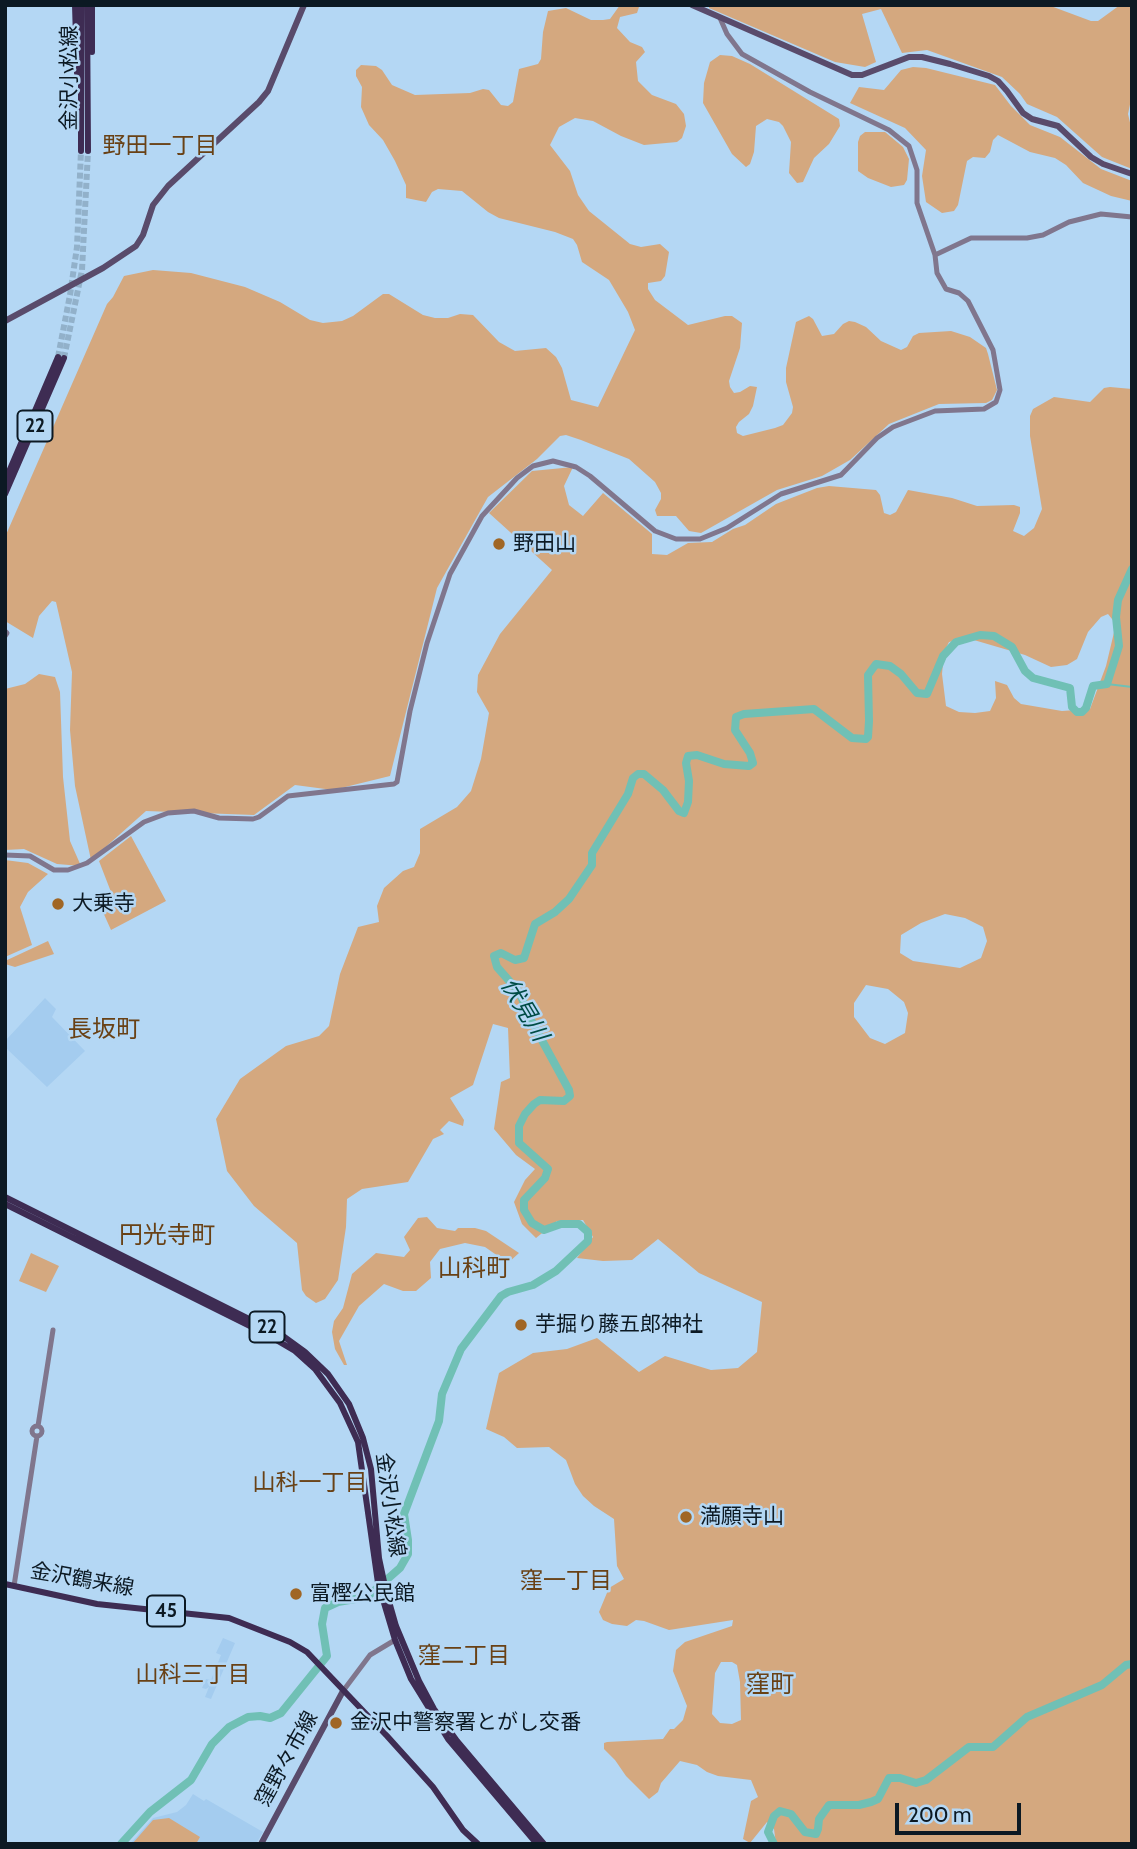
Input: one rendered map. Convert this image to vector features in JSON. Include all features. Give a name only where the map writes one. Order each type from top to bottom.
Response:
[{"type":"main road","name":"金沢小松線","points":[[77,7],[84,17],[88,131],[85,151],[81,124],[84,17],[91,5]]},
{"type":"main road","points":[[5,321],[103,268],[135,246],[143,235],[153,205],[168,186],[268,91],[304,5]]},
{"type":"main road","points":[[692,5],[852,75],[862,75],[909,57],[922,57],[989,76],[1007,91],[1023,113],[1032,119],[1058,126],[1091,157],[1132,174]]},
{"type":"main road","name":"22","points":[[5,481],[61,357],[5,494]]},
{"type":"main road","name":"金沢小松線","points":[[5,1197],[284,1336],[328,1374],[349,1404],[371,1469],[381,1581]]},
{"type":"main road","name":"金沢小松線","points":[[5,1204],[266,1334],[295,1351],[315,1369],[340,1403],[358,1442],[383,1590],[395,1640],[411,1679],[438,1725],[474,1772],[537,1844]]},
{"type":"main road","name":"金沢鶴来線","points":[[5,1584],[97,1604],[235,1619],[290,1642],[307,1652],[424,1775],[458,1824],[478,1844]]},
{"type":"main road","name":"金沢小松線","points":[[383,1590],[400,1638],[434,1709],[471,1759],[544,1844]]},
{"type":"main road","name":"窪野々市線","points":[[261,1844],[343,1691]]},
{"type":"street","points":[[5,855],[30,856],[54,870],[68,870],[87,863],[144,822],[168,813],[194,811],[219,818],[253,818],[259,817],[288,796],[382,787],[397,782],[427,643],[450,575],[482,516],[517,478],[534,466],[553,461],[576,467],[655,531],[676,539],[700,539],[727,528],[781,494],[841,475],[877,438],[892,427],[935,411],[984,408],[998,399],[1000,390],[993,350],[968,301],[943,285],[937,273],[935,255],[917,203],[917,170],[909,146],[889,130],[750,59],[736,47],[720,18]]},
{"type":"street","points":[[935,255],[979,237],[1027,238],[1043,235],[1069,222],[1101,214],[1132,217]]},
{"type":"street","points":[[14,1586],[37,1436],[32,1432],[34,1427],[38,1426],[53,1330]]},
{"type":"street","points":[[343,1691],[370,1655],[395,1640]]},
{"type":"shaded area","points":[[620,5],[639,7],[637,13],[620,17],[617,28],[630,42],[642,47],[645,52],[636,62],[638,81],[652,95],[676,104],[684,114],[686,126],[682,138],[677,142],[644,145],[593,121],[575,118],[559,127],[550,145],[570,171],[578,195],[589,211],[630,244],[641,247],[660,244],[669,252],[665,276],[661,281],[648,283],[648,289],[655,300],[688,325],[725,316],[732,316],[742,323],[740,348],[729,381],[730,387],[734,393],[750,386],[757,387],[753,406],[736,427],[737,433],[743,436],[775,428],[783,425],[792,413],[786,368],[796,322],[809,316],[822,336],[834,334],[849,321],[855,322],[866,327],[881,341],[901,350],[919,333],[951,331],[970,337],[986,348],[997,390],[992,400],[986,403],[939,404],[889,424],[850,460],[822,476],[777,490],[701,533],[689,531],[676,516],[657,516],[655,510],[661,493],[655,482],[629,459],[566,435],[560,436],[537,459],[488,497],[437,588],[390,776],[333,790],[295,785],[254,815],[146,811],[91,860],[75,786],[70,730],[72,672],[56,602],[52,601],[39,616],[33,638],[5,621],[5,537],[107,304],[124,276],[153,270],[191,273],[245,287],[280,302],[310,320],[323,323],[342,321],[353,316],[383,294],[389,294],[423,315],[435,318],[473,315],[499,342],[515,351],[546,348],[556,357],[562,368],[571,400],[598,407],[635,330],[609,280],[582,262],[573,239],[499,218],[462,191],[438,189],[432,192],[426,202],[406,198],[406,185],[395,161],[383,140],[369,125],[361,107],[362,87],[356,70],[361,65],[376,66],[392,85],[415,95],[489,90],[501,105],[508,106],[513,102],[519,69],[538,64],[541,59],[548,11],[566,8],[591,20],[603,20],[610,19]]},
{"type":"shaded area","points":[[709,5],[1048,5],[1091,21],[1098,21],[1120,5],[1132,5],[1132,95],[1128,114],[1132,131],[1132,169],[1102,157],[1057,117],[1027,104],[1002,77],[927,50],[902,53],[881,9],[862,14],[876,62],[865,67],[835,62],[709,8]]},
{"type":"shaded area","points":[[720,55],[732,56],[750,64],[839,119],[840,126],[829,144],[814,158],[803,182],[797,183],[789,173],[791,142],[779,122],[767,119],[756,126],[754,152],[750,164],[746,167],[732,154],[703,103],[704,83],[710,62]]},
{"type":"shaded area","points":[[913,67],[995,85],[1030,125],[1060,137],[1101,169],[1132,181],[1132,201],[1111,196],[1083,183],[1066,165],[1055,158],[1030,152],[998,135],[985,158],[973,157],[967,161],[958,205],[954,211],[942,213],[926,202],[922,176],[926,150],[905,128],[850,103],[859,87],[884,90],[901,70]]},
{"type":"shaded area","points":[[865,132],[885,132],[903,147],[909,159],[904,185],[891,187],[858,171],[858,142]]},
{"type":"shaded area","points":[[1104,388],[1132,389],[1132,1844],[776,1844],[774,1829],[767,1822],[750,1843],[743,1839],[751,1801],[758,1797],[751,1780],[718,1776],[697,1765],[680,1761],[661,1783],[658,1792],[649,1799],[604,1749],[604,1743],[607,1742],[663,1739],[670,1729],[674,1729],[683,1720],[687,1706],[673,1671],[676,1650],[685,1642],[732,1626],[733,1620],[669,1630],[644,1621],[636,1620],[627,1626],[603,1620],[599,1612],[609,1588],[624,1579],[617,1566],[614,1519],[583,1496],[575,1484],[566,1460],[549,1447],[517,1448],[504,1437],[486,1429],[499,1373],[533,1353],[567,1349],[597,1338],[639,1372],[665,1356],[711,1370],[738,1368],[757,1352],[762,1302],[699,1273],[658,1239],[632,1260],[603,1261],[577,1258],[593,1237],[583,1220],[557,1221],[536,1238],[522,1224],[514,1202],[525,1180],[535,1169],[516,1155],[494,1129],[501,1082],[510,1078],[508,1028],[493,1024],[473,1085],[450,1098],[464,1120],[463,1126],[449,1121],[440,1130],[444,1134],[433,1139],[408,1182],[362,1189],[347,1199],[338,1280],[325,1299],[316,1303],[302,1290],[297,1243],[254,1206],[227,1171],[216,1119],[240,1079],[286,1046],[319,1036],[329,1026],[340,974],[358,927],[379,922],[377,906],[384,888],[403,871],[414,867],[420,853],[420,829],[457,807],[471,791],[481,759],[489,713],[477,692],[478,675],[500,634],[552,570],[489,513],[532,471],[573,467],[564,486],[569,505],[583,516],[603,493],[652,534],[652,554],[667,555],[688,543],[712,542],[745,525],[776,504],[829,486],[876,490],[880,495],[884,513],[890,515],[896,512],[908,490],[952,498],[977,506],[1014,505],[1020,507],[1020,513],[1013,531],[1024,536],[1034,528],[1042,509],[1030,436],[1030,416],[1033,409],[1054,397],[1090,402]],"holes":[[[1108,614],[1116,624],[1106,666],[1090,709],[1062,711],[1021,704],[1007,685],[995,681],[996,698],[990,711],[959,712],[946,706],[942,674],[944,652],[949,642],[967,638],[1025,655],[1051,667],[1067,665],[1077,659],[1088,632],[1101,617]],[[945,914],[965,918],[983,927],[987,941],[981,958],[960,968],[913,961],[900,953],[901,935],[921,923]],[[866,985],[888,989],[904,1002],[908,1013],[905,1033],[885,1044],[870,1038],[854,1017],[854,1003]],[[721,1662],[737,1665],[741,1720],[732,1724],[720,1723],[712,1714],[715,1673]]]},
{"type":"shaded area","points":[[39,674],[55,677],[60,692],[63,777],[70,841],[81,866],[57,864],[24,849],[5,850],[5,689],[25,684]]},
{"type":"shaded area","points":[[131,836],[166,901],[111,930],[98,901],[111,892],[99,861]]},
{"type":"shaded area","points":[[5,860],[28,863],[48,874],[28,892],[20,907],[32,945],[5,957]]},
{"type":"shaded area","points":[[48,941],[54,954],[15,967],[5,964],[5,961]]},
{"type":"shaded area","points":[[45,998],[56,1009],[52,1017],[85,1051],[47,1087],[7,1049],[6,1040]]},
{"type":"shaded area","points":[[427,1217],[437,1228],[455,1231],[458,1228],[475,1228],[486,1231],[519,1253],[508,1263],[485,1247],[465,1243],[440,1249],[430,1262],[431,1278],[416,1291],[403,1291],[384,1284],[359,1306],[339,1341],[347,1365],[344,1365],[335,1349],[332,1332],[334,1321],[343,1308],[352,1274],[376,1253],[404,1257],[410,1250],[404,1237],[418,1218]]},
{"type":"shaded area","points":[[31,1253],[59,1266],[46,1292],[19,1281]]},
{"type":"shaded area","points":[[223,1638],[235,1643],[211,1699],[205,1697],[209,1687],[202,1688],[206,1679],[211,1680],[221,1655],[216,1653]]},
{"type":"shaded area","points":[[193,1794],[263,1832],[256,1844],[130,1844],[153,1818],[177,1812]]},
{"type":"shaded area","points":[[169,1818],[200,1837],[196,1844],[132,1844],[153,1820]]},
{"type":"waterway","name":"伏見川","points":[[121,1844],[150,1812],[191,1780],[212,1744],[229,1727],[248,1717],[270,1718],[281,1713],[327,1656],[322,1624],[325,1608],[338,1602],[367,1597],[400,1568],[408,1554],[404,1514],[439,1421],[442,1394],[461,1349],[501,1296],[533,1285],[556,1271],[588,1241],[588,1232],[579,1224],[561,1224],[544,1230],[532,1223],[524,1210],[524,1200],[545,1178],[548,1169],[519,1143],[519,1126],[525,1114],[540,1100],[564,1101],[570,1096],[519,992],[497,967],[494,956],[501,953],[515,960],[524,958],[535,924],[555,912],[569,899],[592,865],[592,853],[628,794],[633,778],[644,774],[684,813],[688,802],[688,756],[697,755],[724,764],[749,766],[753,763],[750,753],[735,730],[736,717],[744,714],[814,709],[852,738],[866,739],[869,721],[868,675],[876,664],[890,666],[901,674],[917,693],[927,694],[943,656],[956,642],[980,635],[994,636],[1012,647],[1025,671],[1033,678],[1070,688],[1072,707],[1077,712],[1082,712],[1086,708],[1093,686],[1107,684],[1119,646],[1116,617],[1118,600],[1132,569]]},
{"type":"waterway","points":[[1107,684],[1132,687]]},
{"type":"waterway","points":[[774,1844],[768,1832],[774,1816],[780,1811],[791,1814],[805,1832],[816,1834],[819,1819],[829,1805],[859,1805],[878,1799],[889,1778],[916,1783],[926,1780],[969,1747],[993,1747],[1027,1717],[1102,1685],[1126,1665],[1132,1664]]},
{"type":"tunnel","points":[[58,357],[77,247],[81,151]]},
{"type":"tunnel","points":[[64,358],[82,270],[88,151]]},
{"type":"place","name":"野田山","points":[[499,544]]},
{"type":"place","name":"大乗寺","points":[[58,904]]},
{"type":"place","name":"芋掘り藤五郎神社","points":[[521,1325]]},
{"type":"place","name":"満願寺山","points":[[686,1517]]},
{"type":"place","name":"富樫公民館","points":[[296,1594]]},
{"type":"place","name":"金沢中警察署とがし交番","points":[[336,1723]]},
{"type":"district","name":"野田一丁目","points":[[160,146]]},
{"type":"district","name":"長坂町","points":[[104,1030]]},
{"type":"district","name":"円光寺町","points":[[167,1236]]},
{"type":"district","name":"山科町","points":[[474,1269]]},
{"type":"district","name":"山科一丁目","points":[[310,1483]]},
{"type":"district","name":"窪一丁目","points":[[566,1581]]},
{"type":"district","name":"窪二丁目","points":[[464,1656]]},
{"type":"district","name":"山科三丁目","points":[[193,1675]]},
{"type":"district","name":"窪町","points":[[770,1685]]}]
